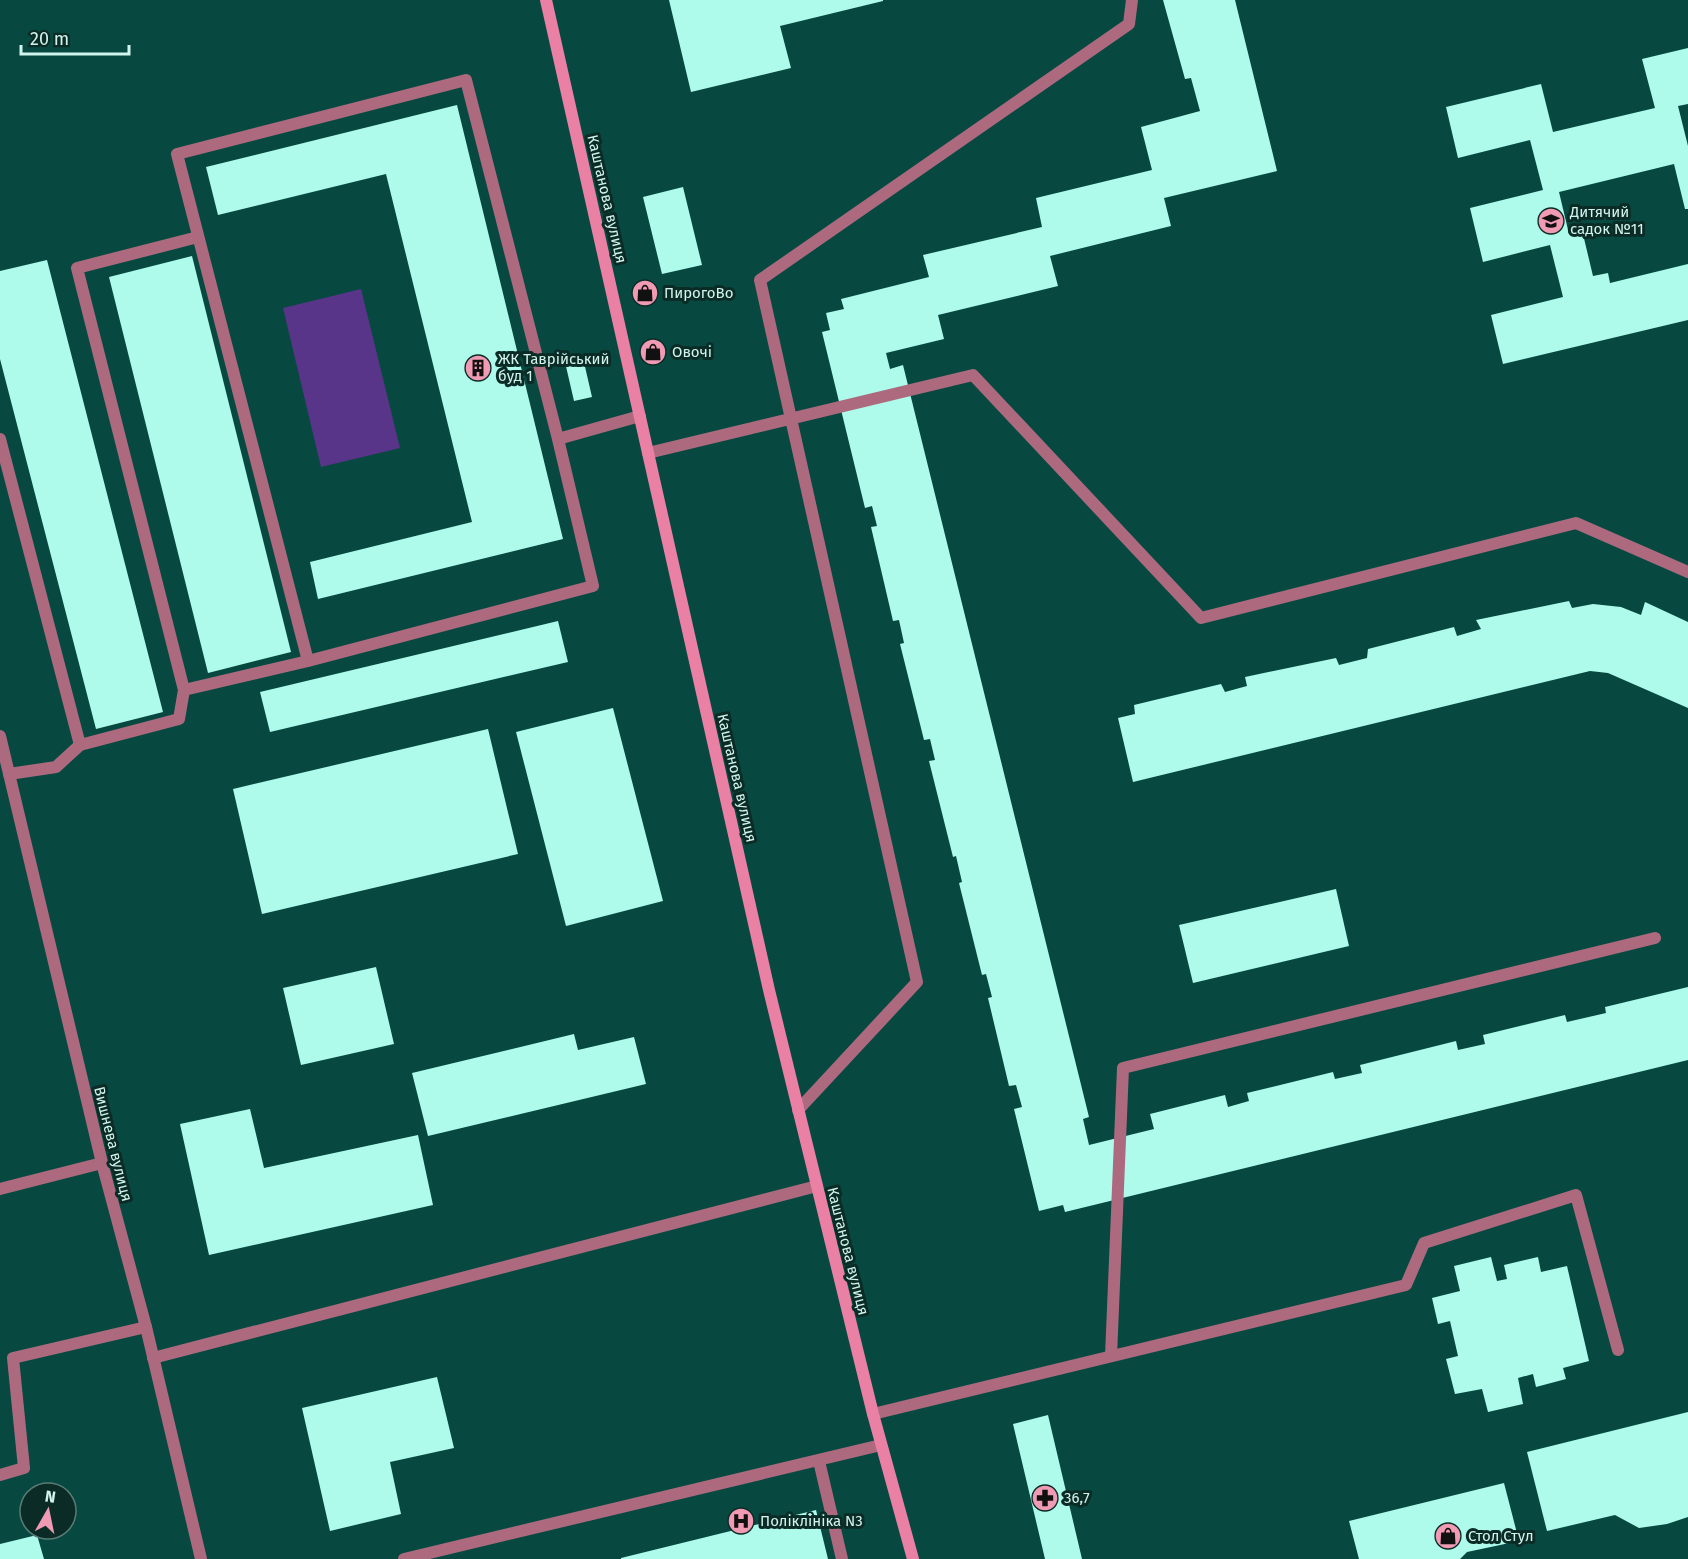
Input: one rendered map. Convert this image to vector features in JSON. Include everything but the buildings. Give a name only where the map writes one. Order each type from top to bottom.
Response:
[{"type":"street","name":"Каштанова вулиця","points":[[546,0],[769,990],[873,1414],[913,1559]]},
{"type":"street","points":[[798,1110],[917,982],[760,280],[1129,24],[1132,0]]},
{"type":"street","points":[[184,690],[308,661],[593,586],[558,439],[465,80],[177,154],[308,661]]},
{"type":"street","points":[[9,774],[56,767],[80,745],[179,719],[184,690],[77,268],[198,237]]},
{"type":"street","points":[[648,453],[973,375],[1201,618],[1576,523],[1688,572]]},
{"type":"street","points":[[558,439],[640,416]]},
{"type":"street","points":[[0,439],[80,745]]},
{"type":"street","name":"Вишнева вулиця","points":[[0,736],[102,1163],[146,1328],[201,1559]]},
{"type":"street","points":[[1111,1356],[1123,1068],[1655,938]]},
{"type":"street","points":[[0,1189],[102,1163]]},
{"type":"street","points":[[153,1358],[817,1186]]},
{"type":"street","points":[[873,1414],[1407,1285],[1424,1243],[1576,1195],[1618,1350]]},
{"type":"street","points":[[0,1475],[24,1468],[13,1358],[146,1328]]},
{"type":"street","points":[[404,1559],[881,1445]]},
{"type":"street","points":[[819,1461],[842,1559]]},
{"type":"shaded area","points":[[361,289],[400,448],[321,467],[283,308]]},
{"type":"place","name":"Дитячий садок №11","points":[[1551,221]]},
{"type":"place","name":"ПирогоВо","points":[[645,293]]},
{"type":"place","name":"Овочі","points":[[653,352]]},
{"type":"place","name":"ЖК Таврійський буд 1","points":[[478,368]]},
{"type":"place","name":"36,7","points":[[1045,1498]]},
{"type":"place","name":"Поліклініка N3","points":[[741,1521]]},
{"type":"place","name":"Стол Стул","points":[[1448,1536]]}]
